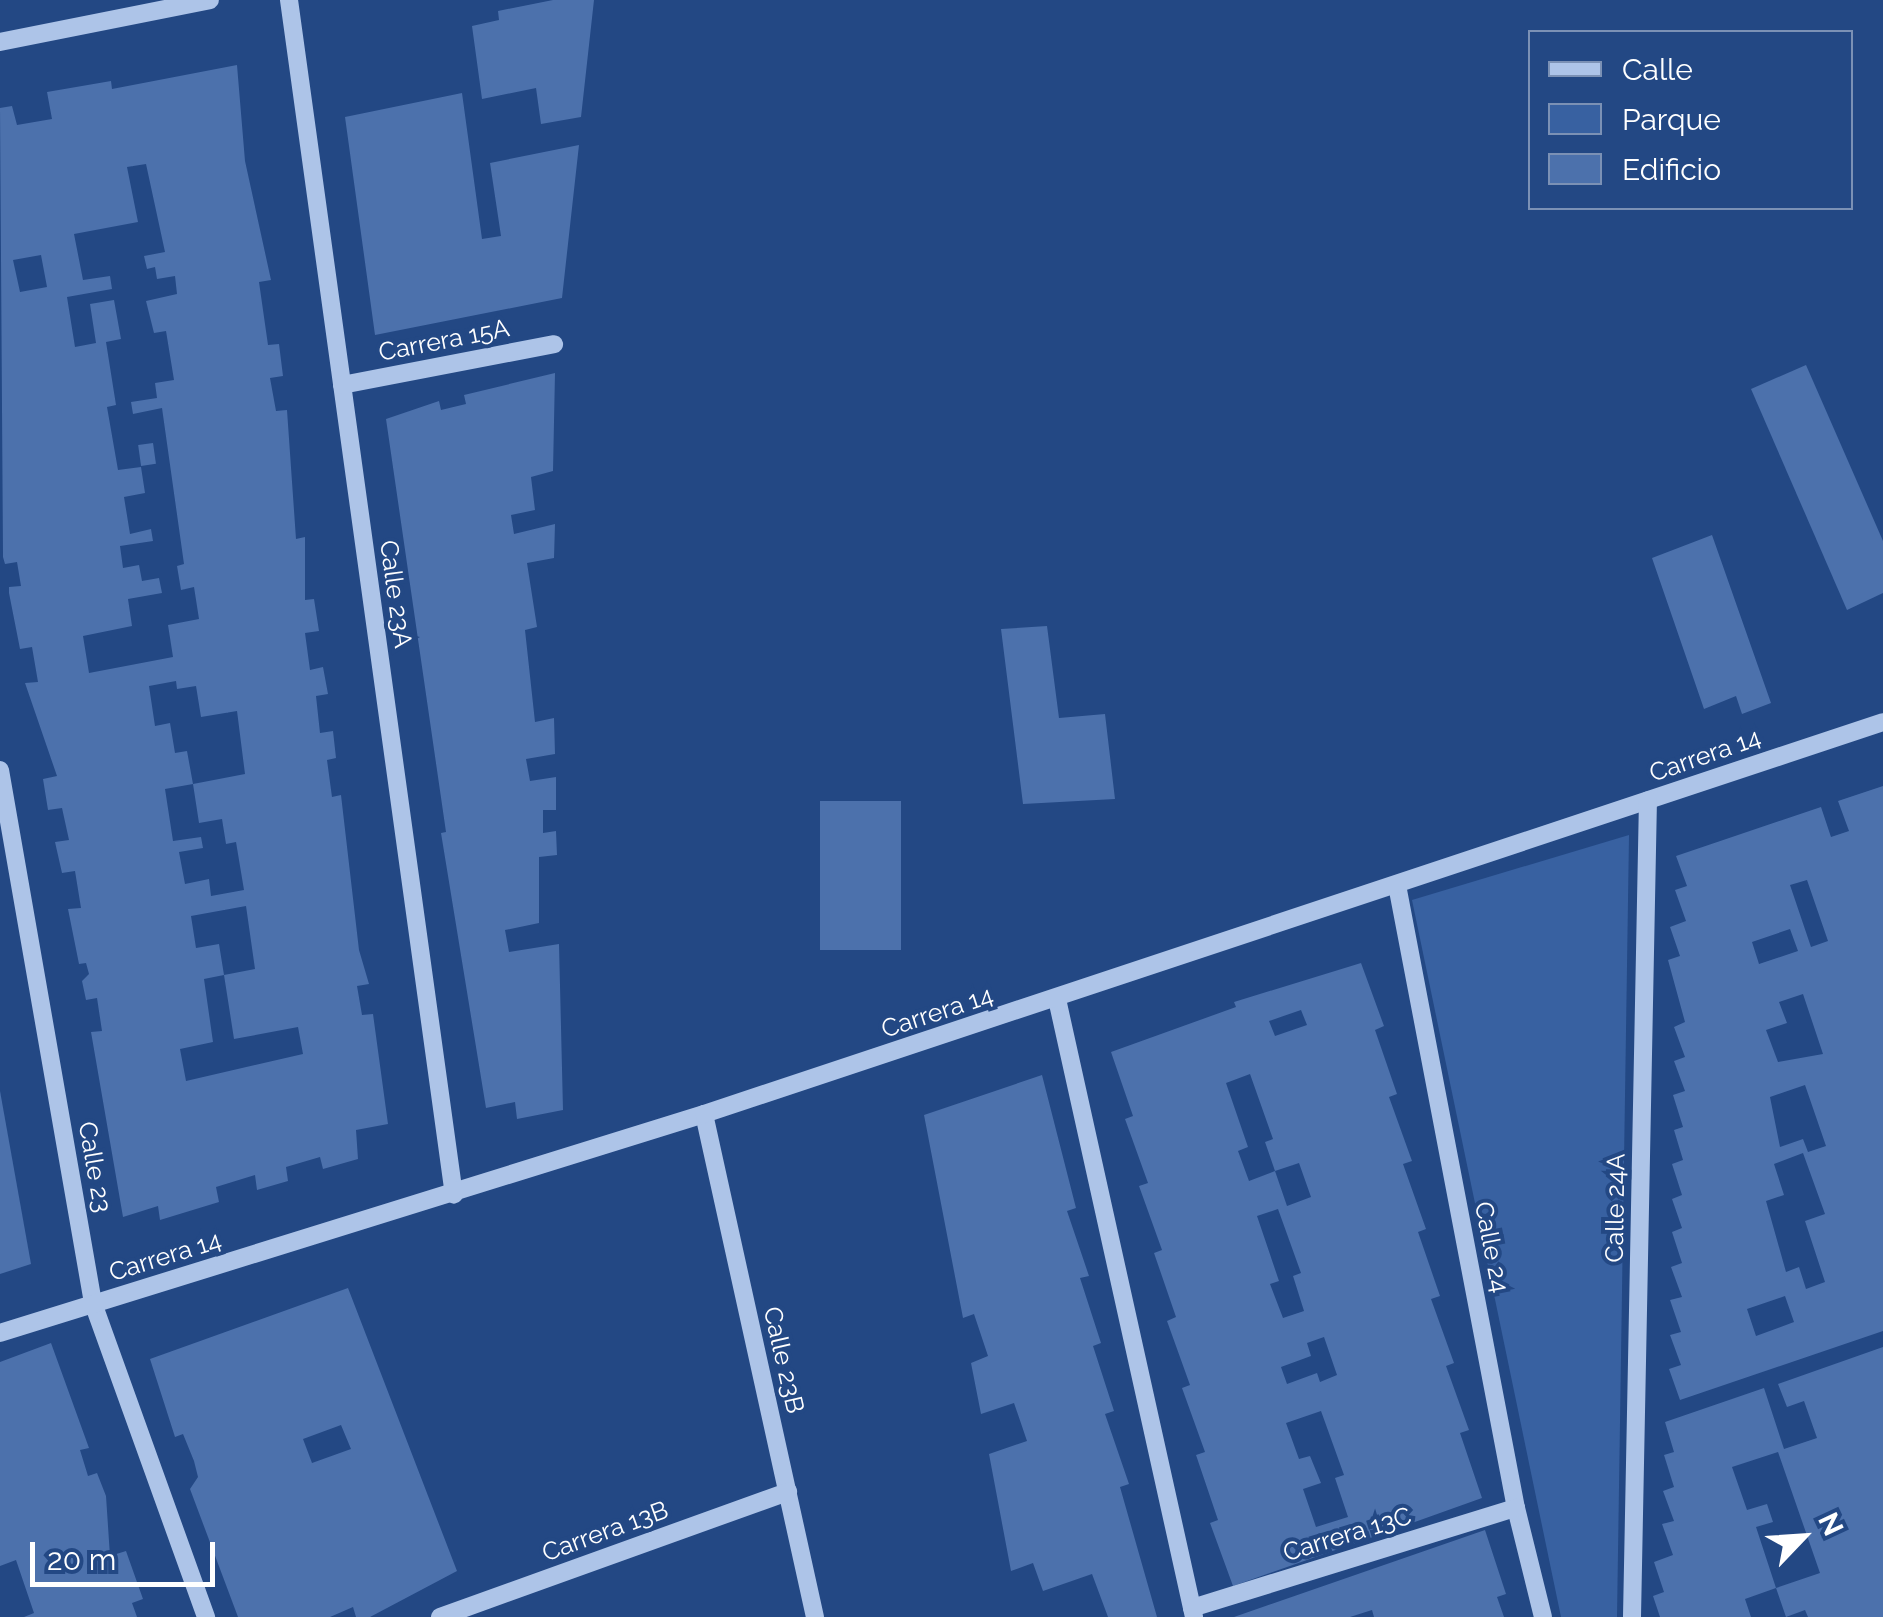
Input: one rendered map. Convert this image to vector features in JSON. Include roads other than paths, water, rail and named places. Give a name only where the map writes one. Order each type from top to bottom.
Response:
[{"type":"street","points":[[0,42],[210,0]]},
{"type":"street","name":"Calle 23A","points":[[289,0],[454,1195]]},
{"type":"street","name":"Carrera 15A","points":[[342,385],[554,344]]},
{"type":"street","name":"Carrera 14","points":[[0,1332],[454,1195],[1057,1000],[1883,722]]},
{"type":"street","name":"Calle 23","points":[[0,770],[93,1303],[206,1617]]},
{"type":"street","name":"Calle 24A","points":[[1632,1617],[1648,800]]},
{"type":"street","name":"Calle 24","points":[[1398,884],[1516,1508],[1543,1617]]},
{"type":"street","points":[[1057,1000],[1193,1612]]},
{"type":"street","name":"Calle 23B","points":[[704,1114],[815,1617]]},
{"type":"street","name":"Carrera 13B","points":[[440,1617],[788,1492]]},
{"type":"street","name":"Carrera 13C","points":[[1193,1612],[1516,1508]]}]
